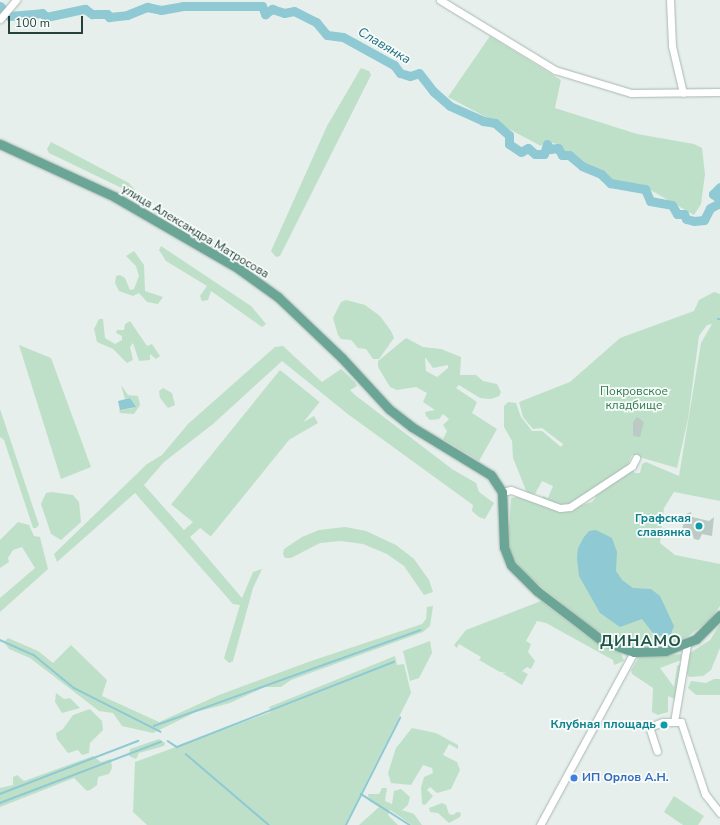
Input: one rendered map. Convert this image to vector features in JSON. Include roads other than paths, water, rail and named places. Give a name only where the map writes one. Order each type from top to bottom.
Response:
[{"type":"main road","name":"улица Александра Матросова","points":[[0,144],[115,197],[239,269],[278,296],[311,326],[390,409],[412,427],[482,468],[498,483],[502,492]]},
{"type":"main road","points":[[502,492],[504,547],[513,568],[589,632],[614,646],[634,652],[665,651],[687,644],[708,630],[720,615]]},
{"type":"street","points":[[440,0],[555,70],[631,92],[720,92]]},
{"type":"street","points":[[670,0],[672,46],[683,93]]},
{"type":"street","points":[[0,19],[14,3]]},
{"type":"street","points":[[502,492],[511,490],[560,508],[570,507],[632,466],[636,458]]},
{"type":"street","points":[[687,644],[677,722],[705,794],[720,814]]},
{"type":"street","points":[[540,825],[634,652]]},
{"type":"street","points":[[657,752],[649,728],[663,722],[677,722]]},
{"type":"water","points":[[130,398],[136,407],[120,410],[118,401]]},
{"type":"water","points":[[596,530],[612,538],[617,552],[616,571],[622,580],[633,588],[651,589],[660,596],[674,626],[671,634],[656,637],[642,619],[620,627],[600,613],[579,576],[577,558],[578,548],[584,537],[589,531]]},
{"type":"waterway","name":"Славянка","points":[[0,6],[9,16],[42,13],[46,17],[85,9],[92,14],[107,14],[109,17],[127,15],[147,7],[161,10],[183,6],[262,6],[265,14],[272,9],[284,13],[294,11],[316,22],[327,35],[343,37],[394,65],[400,73],[410,76],[419,73],[434,92],[450,106],[483,121],[495,123],[509,135],[509,144],[521,152],[528,148],[535,154],[544,154],[547,144],[550,149],[558,148],[562,155],[569,155],[582,166],[601,174],[610,183],[645,189],[650,201],[672,205],[677,214],[684,214],[686,219],[694,221],[704,220],[710,208],[720,203]]},
{"type":"waterway","name":"Славянка","points":[[720,187],[713,194],[720,199]]},
{"type":"waterway","points":[[154,726],[420,630]]},
{"type":"waterway","points":[[0,640],[34,655],[74,688],[161,732]]},
{"type":"waterway","points":[[168,741],[177,747],[394,662]]},
{"type":"waterway","points":[[346,825],[400,718]]},
{"type":"waterway","points":[[0,794],[138,741]]},
{"type":"waterway","points":[[0,803],[161,742]]},
{"type":"waterway","points":[[186,754],[269,825]]},
{"type":"waterway","points":[[361,794],[410,825]]},
{"type":"place","name":"Графская славянка","points":[[699,526]]},
{"type":"place","name":"Клубная площадь","points":[[664,725]]},
{"type":"place","name":"ИП Орлов А.Н.","points":[[574,778]]},
{"type":"district","name":"ДИНАМО","points":[[641,641]]},
{"type":"park label","name":"Покровское кладбище","points":[[634,399]]}]
